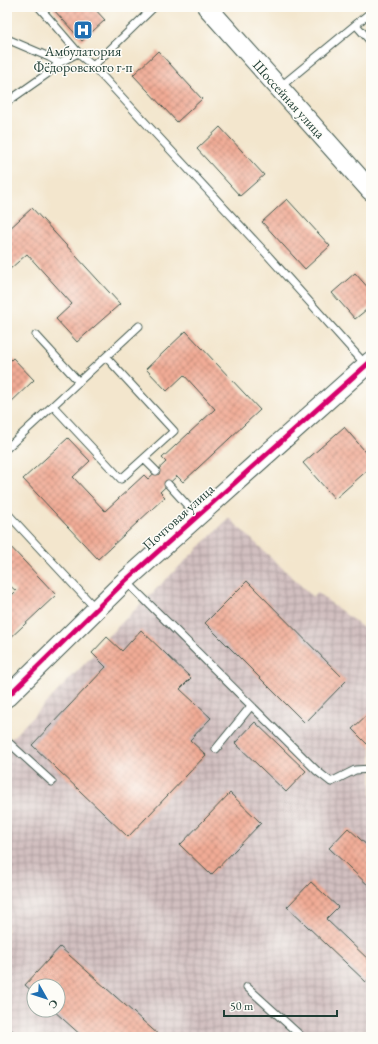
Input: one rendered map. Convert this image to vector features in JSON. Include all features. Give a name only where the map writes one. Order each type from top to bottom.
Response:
[{"type":"street","name":"Шоссейная улица","points":[[207,7],[371,191]]},
{"type":"street","name":"Почтовая улица","points":[[10,687],[125,581],[368,363]]},
{"type":"lane","points":[[39,7],[78,53],[93,66],[368,363]]},
{"type":"lane","points":[[93,66],[154,7]]},
{"type":"lane","points":[[279,87],[371,12]]},
{"type":"lane","points":[[356,25],[371,42]]},
{"type":"lane","points":[[7,40],[49,57],[59,63]]},
{"type":"lane","points":[[7,102],[47,74],[59,63],[78,53]]},
{"type":"lane","points":[[7,448],[139,326]]},
{"type":"lane","points":[[36,335],[79,382]]},
{"type":"lane","points":[[53,406],[121,479],[144,459],[174,431],[106,357]]},
{"type":"lane","points":[[144,459],[156,472]]},
{"type":"lane","points":[[168,484],[197,516]]},
{"type":"lane","points":[[7,513],[96,609]]},
{"type":"lane","points":[[125,581],[317,771],[331,782],[355,770],[371,770]]},
{"type":"lane","points":[[216,749],[252,706]]},
{"type":"lane","points":[[7,741],[52,782]]},
{"type":"lane","points":[[247,987],[302,1037]]},
{"type":"lane","points":[[7,1032],[14,1037]]},
{"type":"shaded area","points":[[229,518],[313,597],[318,593],[371,634],[371,1037],[7,1037],[7,743],[93,655],[92,653]]},
{"type":"building","name":"Амбулатория Фёдоровского г-п","points":[[55,7],[93,7],[105,20],[82,41],[53,9]]},
{"type":"building","points":[[158,51],[202,99],[177,122],[133,75]]},
{"type":"building","points":[[220,127],[264,175],[240,196],[197,149]]},
{"type":"building","points":[[287,199],[330,246],[305,269],[262,222]]},
{"type":"building","points":[[32,208],[120,304],[77,342],[56,319],[72,304],[27,254],[10,269],[7,265],[7,231]]},
{"type":"building","points":[[355,273],[371,291],[371,306],[355,319],[332,293]]},
{"type":"building","points":[[186,331],[260,410],[183,482],[177,476],[160,492],[165,497],[98,559],[23,479],[68,438],[90,461],[73,477],[105,511],[144,475],[148,479],[166,462],[162,458],[215,409],[184,375],[167,391],[146,369]]},
{"type":"building","points":[[13,358],[34,380],[7,406],[7,364]]},
{"type":"building","points":[[344,427],[371,458],[371,467],[335,499],[303,463]]},
{"type":"building","points":[[7,543],[56,595],[7,641],[7,600],[16,591],[7,583]]},
{"type":"building","points":[[247,581],[346,681],[305,723],[205,623]]},
{"type":"building","points":[[141,630],[191,678],[180,689],[211,718],[190,740],[206,755],[128,837],[32,745],[106,667],[92,653],[107,637],[122,651]]},
{"type":"building","points":[[371,711],[371,748],[352,729]]},
{"type":"building","points":[[255,722],[306,771],[286,792],[235,743]]},
{"type":"building","points":[[230,793],[261,823],[211,875],[180,845]]},
{"type":"building","points":[[348,828],[371,849],[371,888],[329,848]]},
{"type":"building","points":[[311,882],[338,907],[326,919],[371,962],[371,977],[366,982],[287,907]]},
{"type":"building","points":[[60,947],[161,1037],[83,1037],[62,1018],[66,1018],[66,978],[31,978]]},
{"type":"cycle path","points":[[7,697],[125,581],[371,361]]},
{"type":"place","name":"Амбулатория Фёдоровского г-п","points":[[83,30]]}]
